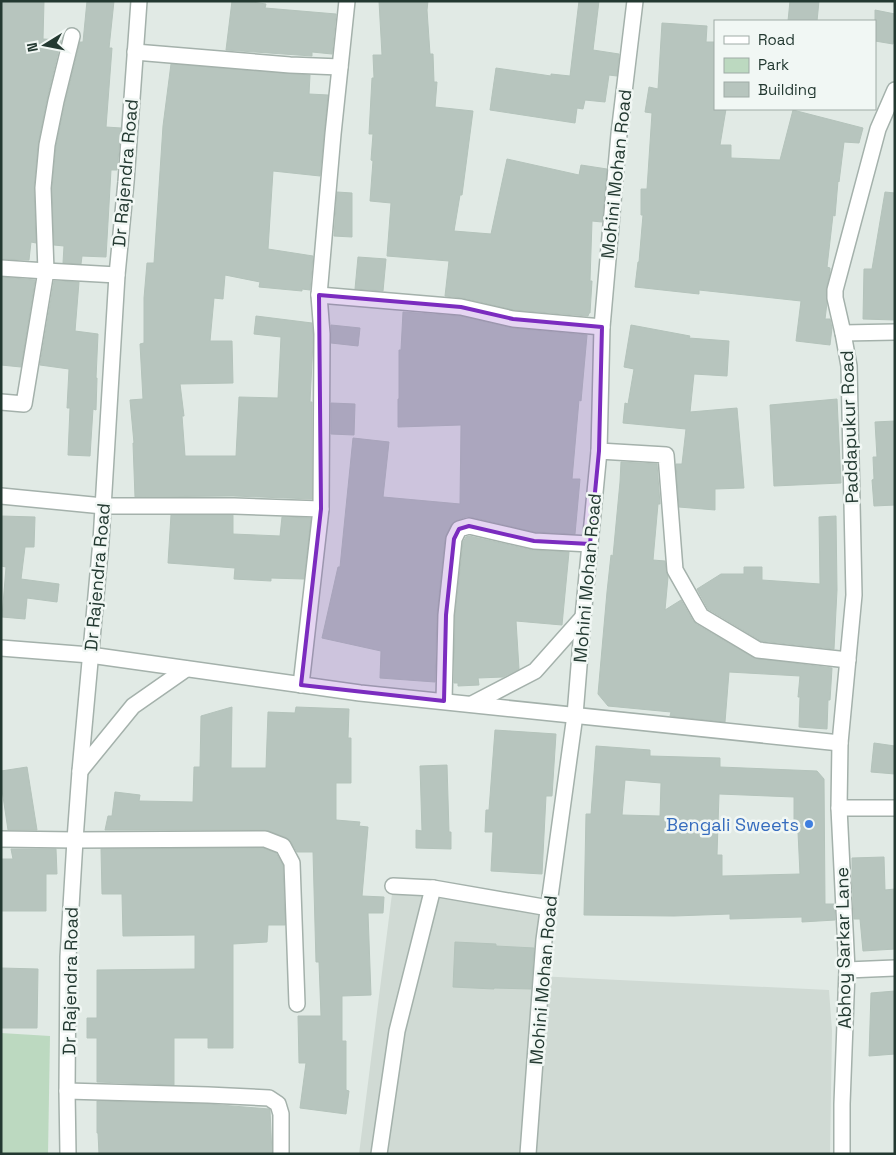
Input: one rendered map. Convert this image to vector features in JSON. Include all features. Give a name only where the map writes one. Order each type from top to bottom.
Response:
[{"type":"street","name":"Dr Rajendra Road","points":[[68,1154],[68,957],[75,840],[101,541],[117,275],[126,182],[139,1]]},
{"type":"street","points":[[301,685],[321,509],[322,334],[319,295],[347,1]]},
{"type":"street","name":"Mohini Mohan Road","points":[[528,1154],[544,940],[575,715],[599,452],[602,327],[619,134],[635,1]]},
{"type":"street","points":[[1,402],[24,404],[46,271],[43,188],[47,145],[72,36]]},
{"type":"street","points":[[135,52],[290,65],[340,67]]},
{"type":"street","name":"Paddapukur Road","points":[[840,743],[854,595],[850,366],[835,298],[835,290],[878,129],[895,90]]},
{"type":"street","points":[[1,268],[117,275]]},
{"type":"street","points":[[319,295],[461,307],[513,319],[602,327]]},
{"type":"street","points":[[843,332],[895,332]]},
{"type":"street","points":[[599,452],[666,455],[675,570],[701,616],[758,650],[848,660]]},
{"type":"street","points":[[1,496],[103,506],[234,506],[321,509]]},
{"type":"street","points":[[444,701],[446,615],[454,539],[460,530],[470,526],[534,541],[590,544]]},
{"type":"street","points":[[472,704],[535,671],[583,617]]},
{"type":"street","points":[[1,648],[90,656],[360,693],[840,743]]},
{"type":"street","points":[[80,771],[133,706],[186,669]]},
{"type":"street","name":"Abhoy Sarkar Lane","points":[[840,743],[839,808],[847,970],[842,1154]]},
{"type":"street","points":[[839,808],[895,808]]},
{"type":"street","points":[[1,839],[265,839],[283,846],[292,863],[297,1004]]},
{"type":"street","points":[[393,886],[433,888],[549,908]]},
{"type":"street","points":[[379,1154],[397,1031],[433,888]]},
{"type":"street","points":[[847,970],[895,968]]},
{"type":"street","points":[[67,1092],[269,1098],[278,1104],[281,1114],[281,1154]]},
{"type":"highlighted area","points":[[319,295],[461,307],[513,319],[602,327],[599,451],[590,544],[534,541],[469,526],[459,529],[454,539],[446,615],[444,701],[301,685],[321,509]]},
{"type":"shaded area","points":[[393,886],[542,914],[537,976],[829,990],[832,1031],[830,1154],[359,1154]]},
{"type":"green space","points":[[1,1033],[50,1036],[48,1154],[1,1154]]},
{"type":"building","points":[[1,1],[44,1],[43,39],[61,40],[38,144],[34,188],[36,243],[31,242],[29,260],[1,259]]},
{"type":"building","points":[[87,1],[114,1],[109,48],[112,48],[106,127],[121,128],[117,170],[111,170],[106,257],[82,256],[81,264],[63,263],[64,246],[54,245],[52,188],[56,146],[80,42],[83,42]]},
{"type":"building","points":[[232,1],[266,4],[265,8],[336,14],[332,54],[312,52],[312,56],[226,50]]},
{"type":"building","points":[[379,1],[428,1],[430,54],[433,54],[434,82],[437,82],[435,107],[473,111],[462,195],[460,195],[454,231],[491,234],[507,159],[579,175],[581,165],[607,169],[602,222],[592,221],[590,281],[592,281],[590,313],[588,316],[514,310],[463,298],[445,296],[449,261],[387,256],[391,203],[370,201],[373,134],[369,134],[372,78],[374,78],[373,55],[382,55]]},
{"type":"building","points":[[579,1],[599,1],[593,50],[619,54],[617,76],[609,75],[605,102],[585,100],[583,109],[577,108],[575,123],[490,110],[496,68],[551,76],[551,74],[570,76]]},
{"type":"building","points":[[790,1],[819,1],[817,20],[788,20]]},
{"type":"building","points":[[875,10],[895,14],[893,44],[876,41]]},
{"type":"building","points":[[662,23],[707,26],[706,42],[714,42],[714,110],[726,110],[720,145],[731,145],[731,158],[780,160],[793,110],[863,128],[859,143],[844,142],[838,181],[827,267],[830,268],[830,273],[826,290],[825,319],[830,319],[832,328],[830,345],[796,341],[801,301],[699,290],[699,294],[635,287],[643,215],[641,215],[641,189],[647,189],[652,113],[645,112],[649,87],[658,89]]},
{"type":"building","points":[[171,64],[310,75],[309,94],[328,95],[320,176],[273,171],[268,249],[313,256],[310,290],[259,287],[260,282],[225,275],[223,299],[214,298],[210,341],[232,341],[233,383],[180,384],[184,416],[182,416],[185,456],[236,456],[239,397],[278,398],[281,337],[254,334],[256,316],[312,323],[310,402],[312,402],[312,499],[233,496],[135,497],[134,443],[130,400],[143,399],[140,344],[144,343],[144,298],[147,263],[154,263],[163,126]]},
{"type":"building","points":[[337,192],[352,193],[352,237],[334,236]]},
{"type":"building","points":[[885,192],[895,193],[895,320],[863,319],[864,269],[872,269]]},
{"type":"building","points":[[358,257],[386,259],[383,291],[355,289]]},
{"type":"building","points":[[1,277],[35,280],[21,367],[1,365]]},
{"type":"building","points":[[54,281],[79,282],[75,331],[98,334],[96,410],[93,409],[90,456],[68,455],[70,408],[67,408],[69,369],[40,365]]},
{"type":"building","points":[[403,312],[460,316],[512,328],[587,335],[572,479],[580,479],[575,534],[535,532],[471,517],[453,522],[445,538],[437,615],[435,682],[380,678],[381,651],[322,638],[338,567],[340,567],[353,438],[389,442],[383,497],[460,504],[461,425],[398,427],[399,350],[401,350]]},
{"type":"building","points":[[331,325],[360,328],[358,346],[331,343]]},
{"type":"building","points":[[631,325],[690,336],[689,338],[729,341],[727,376],[694,374],[690,412],[737,408],[744,488],[715,489],[715,510],[679,507],[676,464],[682,464],[686,429],[623,423],[625,403],[628,404],[634,369],[624,367]]},
{"type":"building","points":[[837,399],[841,483],[774,486],[770,405]]},
{"type":"building","points":[[331,403],[355,404],[354,435],[331,434]]},
{"type":"building","points":[[895,421],[895,505],[874,506],[873,457],[877,457],[875,422]]},
{"type":"building","points":[[621,462],[657,464],[660,504],[658,504],[653,560],[665,561],[668,577],[665,610],[681,600],[696,624],[754,658],[832,668],[827,729],[799,727],[800,697],[798,697],[800,676],[729,672],[725,722],[670,716],[671,712],[608,706],[598,694]]},
{"type":"building","points":[[171,515],[233,515],[233,534],[280,536],[282,517],[311,518],[304,579],[271,578],[271,581],[234,579],[235,568],[168,563]]},
{"type":"building","points":[[1,516],[35,517],[34,547],[25,547],[21,579],[59,584],[57,602],[27,598],[25,619],[2,617],[6,567],[1,566]]},
{"type":"building","points":[[836,516],[837,590],[834,649],[761,641],[708,609],[697,589],[721,574],[744,574],[744,567],[762,567],[762,580],[820,584],[819,517]]},
{"type":"building","points":[[469,536],[532,550],[569,552],[562,625],[516,621],[519,669],[503,677],[478,678],[479,685],[458,686],[458,683],[454,683],[455,616],[463,542]]},
{"type":"building","points":[[232,707],[231,768],[266,768],[268,712],[295,713],[296,707],[349,709],[348,738],[351,738],[351,783],[336,783],[336,820],[360,822],[359,826],[368,827],[362,896],[384,897],[383,913],[368,913],[371,995],[342,996],[342,1041],[346,1041],[346,1090],[349,1091],[346,1114],[300,1108],[306,1063],[299,1063],[298,1016],[321,1016],[319,962],[316,962],[313,852],[297,852],[287,838],[265,830],[105,830],[108,816],[112,816],[115,792],[140,795],[139,801],[193,802],[194,767],[200,767],[201,716]]},
{"type":"building","points":[[495,730],[556,734],[552,796],[546,796],[542,874],[491,871],[493,832],[485,832],[486,810],[489,810]]},
{"type":"building","points":[[874,743],[895,746],[895,774],[871,772]]},
{"type":"building","points":[[596,746],[650,750],[650,756],[720,758],[720,767],[817,771],[824,779],[825,904],[834,904],[835,920],[802,922],[802,917],[730,919],[730,914],[674,916],[584,915],[586,814],[591,814]],"holes":[[[625,780],[661,783],[660,816],[622,815]],[[719,794],[794,797],[794,832],[798,832],[800,874],[722,876],[722,855],[717,855]]]},
{"type":"building","points":[[447,765],[451,849],[416,848],[416,830],[422,831],[420,766]]},
{"type":"building","points":[[27,767],[37,830],[8,830],[1,771]]},
{"type":"building","points":[[263,848],[276,853],[283,865],[285,925],[268,925],[267,942],[233,944],[233,1048],[208,1048],[208,1038],[174,1038],[174,1085],[97,1082],[97,1038],[87,1038],[87,1018],[97,1018],[97,970],[195,969],[195,935],[123,936],[122,894],[102,894],[101,849]]},
{"type":"building","points":[[11,849],[56,849],[57,874],[46,874],[46,911],[1,911],[1,859],[13,859]]},
{"type":"building","points":[[884,857],[885,890],[895,889],[895,949],[863,951],[860,919],[854,919],[852,858]]},
{"type":"building","points":[[455,942],[534,948],[531,989],[453,987]]},
{"type":"building","points":[[1,968],[38,969],[37,1028],[1,1028]]},
{"type":"building","points":[[895,991],[895,1054],[869,1056],[871,993]]},
{"type":"building","points":[[97,1101],[208,1104],[269,1109],[272,1154],[99,1154]]},
{"type":"place","name":"Bengali Sweets","points":[[809,824]]}]
